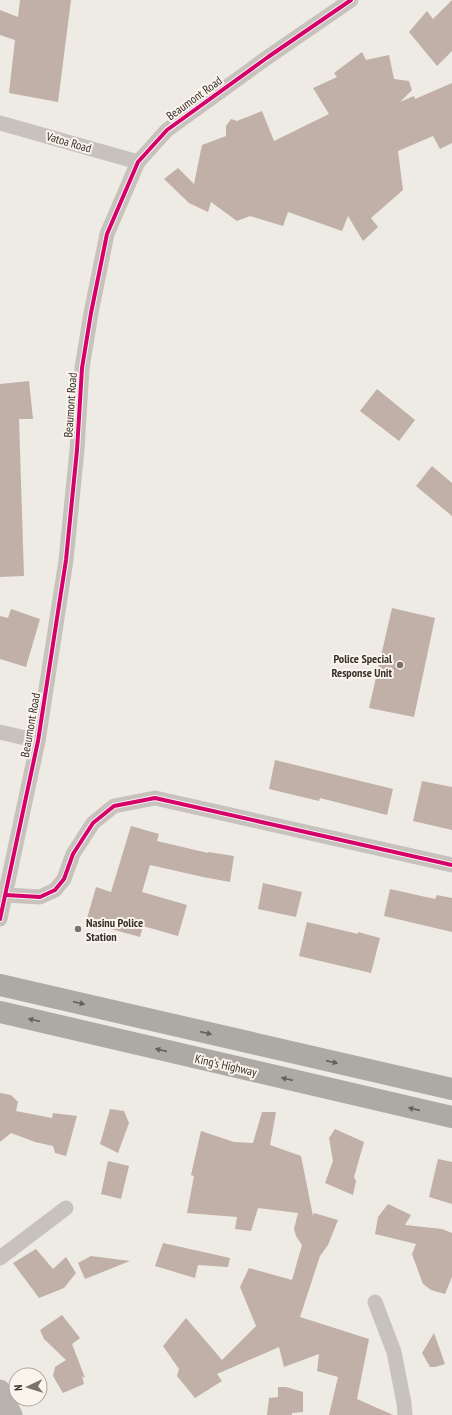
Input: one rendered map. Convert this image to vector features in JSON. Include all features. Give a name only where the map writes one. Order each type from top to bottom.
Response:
[{"type":"highway","points":[[0,985],[452,1089]]},
{"type":"highway","name":"King's Highway","points":[[0,1012],[452,1117]]},
{"type":"street","name":"Beaumont Road","points":[[0,919],[38,741],[66,560],[77,450],[82,368],[91,313],[108,234],[138,162],[166,130],[351,0]]},
{"type":"street","name":"Vatoa Road","points":[[0,123],[138,162]]},
{"type":"street","points":[[0,732],[38,741]]},
{"type":"street","points":[[6,895],[40,897],[55,890],[64,879],[73,854],[93,823],[114,806],[155,798],[452,865]]},
{"type":"street","points":[[0,1258],[66,1208]]},
{"type":"street","points":[[375,1302],[394,1352],[405,1415]]},
{"type":"street","points":[[0,1390],[12,1415]]},
{"type":"building","points":[[20,0],[71,0],[58,102],[9,93],[15,40],[0,35],[0,10],[18,17]]},
{"type":"building","points":[[452,0],[452,51],[437,66],[409,32],[427,11],[433,19]]},
{"type":"building","points":[[362,52],[366,60],[389,55],[394,79],[409,81],[412,90],[400,102],[414,96],[415,99],[452,83],[452,143],[440,149],[433,136],[398,151],[403,190],[371,218],[378,227],[363,241],[348,216],[342,231],[288,212],[283,226],[250,216],[237,221],[211,202],[208,212],[189,203],[164,179],[178,168],[194,184],[202,145],[226,136],[226,126],[231,119],[237,121],[262,111],[274,141],[329,114],[313,88],[337,77],[334,73]]},
{"type":"building","points":[[29,381],[33,419],[19,419],[24,576],[0,577],[0,384]]},
{"type":"building","points":[[377,389],[415,420],[399,441],[360,411]]},
{"type":"building","points":[[432,466],[452,483],[452,516],[416,486]]},
{"type":"building","points":[[392,608],[435,618],[414,717],[369,708]]},
{"type":"building","points":[[11,609],[40,619],[26,667],[0,659],[0,616],[8,618]]},
{"type":"building","points":[[275,760],[393,789],[387,815],[320,798],[319,801],[269,789]]},
{"type":"building","points":[[422,781],[452,787],[452,830],[413,821]]},
{"type":"building","points":[[131,826],[159,834],[157,841],[208,853],[234,856],[230,882],[150,865],[142,892],[187,905],[178,936],[143,926],[140,937],[86,922],[96,887],[111,892]]},
{"type":"building","points":[[263,883],[302,892],[296,917],[258,909]]},
{"type":"building","points":[[390,889],[435,899],[437,895],[452,898],[452,932],[384,916]]},
{"type":"building","points":[[307,922],[380,938],[371,973],[299,956]]},
{"type":"building","points":[[0,1093],[11,1095],[18,1102],[16,1111],[52,1118],[53,1113],[77,1116],[66,1156],[55,1153],[53,1146],[35,1142],[11,1133],[0,1142]]},
{"type":"building","points":[[110,1109],[124,1111],[129,1123],[118,1153],[100,1144]]},
{"type":"building","points":[[262,1112],[276,1112],[270,1145],[301,1156],[313,1216],[314,1213],[338,1220],[328,1245],[320,1256],[300,1317],[369,1339],[357,1399],[393,1415],[329,1415],[338,1377],[317,1371],[319,1354],[284,1367],[279,1347],[217,1374],[222,1381],[195,1398],[177,1376],[179,1369],[163,1346],[186,1318],[222,1360],[256,1326],[240,1287],[249,1268],[292,1280],[302,1245],[296,1236],[294,1229],[298,1213],[258,1208],[251,1231],[235,1229],[237,1217],[187,1213],[194,1176],[191,1175],[201,1131],[234,1142],[253,1143]]},
{"type":"building","points":[[335,1129],[364,1142],[354,1177],[356,1181],[353,1195],[325,1183],[333,1161],[329,1138]]},
{"type":"building","points":[[438,1159],[452,1162],[452,1204],[429,1197]]},
{"type":"building","points":[[108,1161],[129,1166],[121,1199],[101,1194]]},
{"type":"building","points":[[388,1204],[411,1215],[405,1225],[442,1229],[452,1233],[452,1277],[445,1294],[431,1290],[423,1284],[412,1254],[416,1244],[375,1234],[378,1217]]},
{"type":"building","points":[[163,1243],[230,1258],[228,1267],[198,1265],[195,1278],[155,1266]]},
{"type":"building","points":[[36,1249],[53,1269],[66,1257],[76,1273],[64,1288],[39,1298],[13,1263]]},
{"type":"building","points":[[91,1256],[130,1261],[85,1279],[78,1263]]},
{"type":"building","points":[[62,1315],[80,1338],[72,1344],[85,1378],[82,1376],[84,1384],[63,1393],[53,1376],[55,1367],[66,1360],[44,1339],[40,1330]]},
{"type":"building","points":[[434,1333],[445,1364],[430,1367],[422,1353]]},
{"type":"building","points":[[278,1387],[286,1387],[303,1392],[303,1412],[292,1413],[292,1415],[267,1415],[269,1398],[278,1397]]},
{"type":"cycle path","points":[[0,919],[38,741],[66,560],[77,450],[82,368],[91,313],[107,234],[138,162],[167,130],[268,57],[351,0]]},
{"type":"cycle path","points":[[6,895],[40,897],[55,890],[64,879],[73,854],[93,823],[114,806],[155,798],[452,865]]},
{"type":"place","name":"Police Special Response Unit","points":[[400,665]]},
{"type":"place","name":"Nasinu Police Station","points":[[78,929]]}]
